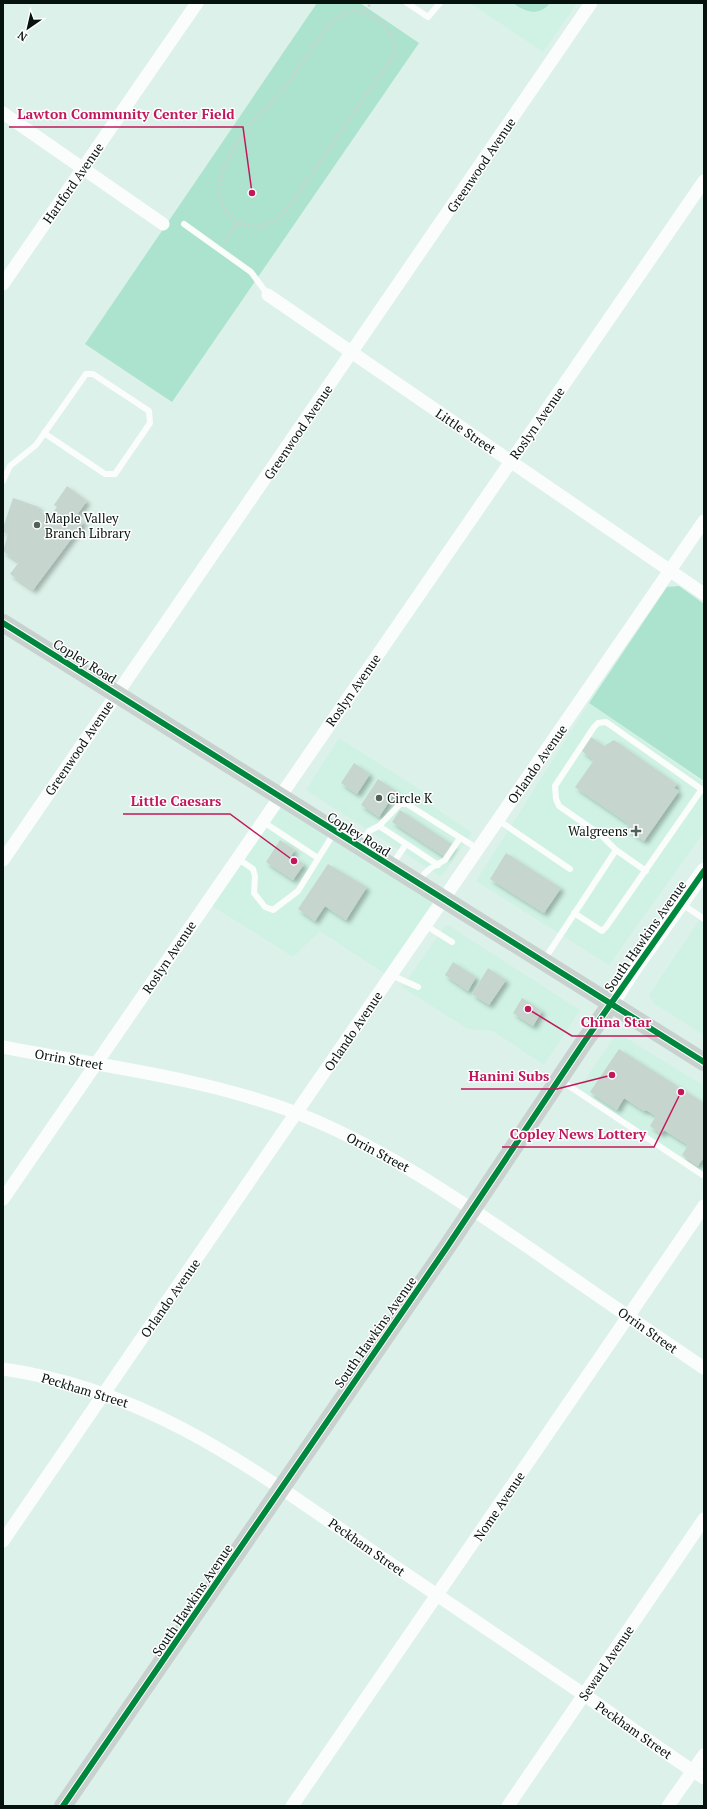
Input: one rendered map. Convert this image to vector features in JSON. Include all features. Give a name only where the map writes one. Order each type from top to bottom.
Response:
[{"type":"main road","name":"Copley Road","points":[[3,622],[279,797],[704,1062]]},
{"type":"main road","name":"South Hawkins Avenue","points":[[63,1806],[611,1004]]},
{"type":"street","name":"Hartford Avenue","points":[[3,284],[196,3]]},
{"type":"street","name":"Greenwood Avenue","points":[[3,860],[591,3]]},
{"type":"street","points":[[3,112],[163,224]]},
{"type":"street","name":"Roslyn Avenue","points":[[3,1199],[704,181]]},
{"type":"street","name":"Little Street","points":[[268,295],[704,594]]},
{"type":"street","name":"Orlando Avenue","points":[[3,1541],[106,1394],[296,1113],[704,521]]},
{"type":"street","name":"South Hawkins Avenue","points":[[611,1004],[704,871]]},
{"type":"street","name":"Orrin Street","points":[[3,1047],[186,1082],[251,1097],[296,1113],[340,1132],[406,1166],[472,1209],[704,1368]]},
{"type":"street","name":"Nome Avenue","points":[[292,1806],[704,1206]]},
{"type":"street","name":"Peckham Street","points":[[3,1368],[56,1379],[106,1394],[158,1415],[204,1439],[281,1488],[699,1775]]},
{"type":"street","name":"Seward Avenue","points":[[508,1806],[704,1519]]},
{"type":"street","points":[[668,1806],[699,1775],[704,1755]]},
{"type":"lane","points":[[407,3],[428,17],[440,3]]},
{"type":"lane","points":[[184,224],[251,272],[268,295]]},
{"type":"lane","points":[[3,481],[10,466],[36,445],[44,433],[86,374],[93,374],[149,412],[150,423],[115,474],[106,474],[44,433]]},
{"type":"lane","points":[[574,913],[602,931],[606,927],[646,871],[703,790],[606,722],[598,723],[554,786],[556,799],[559,806],[601,835],[616,850],[646,871]]},
{"type":"lane","points":[[359,847],[369,831],[379,826],[400,804],[407,804],[478,849]]},
{"type":"lane","points":[[498,820],[570,869]]},
{"type":"lane","points":[[262,822],[318,858]]},
{"type":"lane","points":[[379,826],[438,865]]},
{"type":"lane","points":[[237,858],[253,869],[255,876],[254,893],[265,907],[273,910],[298,890],[335,832]]},
{"type":"lane","points":[[418,884],[424,874],[446,860],[460,838]]},
{"type":"lane","points":[[391,867],[406,844]]},
{"type":"lane","points":[[543,962],[616,850]]},
{"type":"lane","points":[[681,903],[704,918]]},
{"type":"lane","points":[[425,925],[452,942]]},
{"type":"lane","points":[[391,975],[418,987]]},
{"type":"lane","points":[[559,1079],[704,1176]]},
{"type":"path","points":[[364,13],[371,3]]},
{"type":"path","points":[[356,10],[364,13],[389,30],[394,40],[394,55],[286,211],[272,222],[256,227],[238,223],[224,210],[218,194],[222,172],[237,142],[249,126],[284,90],[311,48],[330,23],[349,11],[356,10]]},
{"type":"path","points":[[218,248],[238,223]]},
{"type":"shaded area","points":[[317,3],[360,3],[419,43],[172,402],[85,344]]},
{"type":"shaded area","points":[[470,3],[577,3],[543,52]]},
{"type":"shaded area","points":[[513,3],[550,3],[537,12],[532,12],[522,9]]},
{"type":"shaded area","points":[[679,586],[704,604],[704,781],[589,703],[667,587]]},
{"type":"shaded area","points":[[589,703],[704,783],[704,832],[609,965],[476,881]]},
{"type":"shaded area","points":[[339,738],[427,794],[424,800],[472,833],[443,874],[440,876],[306,790]]},
{"type":"shaded area","points":[[279,797],[443,899],[390,977],[320,931],[293,957],[206,902]]},
{"type":"shaded area","points":[[704,913],[704,1035],[653,1003],[649,995]]},
{"type":"shaded area","points":[[448,925],[580,1010],[544,1065],[493,1031],[468,1029],[402,987],[445,926]]},
{"type":"shaded area","points":[[614,1037],[625,1037],[704,1086],[704,1180],[576,1093]]},
{"type":"building","points":[[67,486],[87,501],[76,516],[84,522],[33,590],[10,574],[19,562],[3,551],[8,534],[3,532],[3,528],[13,498],[39,507],[38,511],[51,515],[57,507],[54,505]]},
{"type":"building","points":[[591,737],[604,746],[614,740],[677,784],[674,788],[679,791],[644,841],[626,829],[629,824],[575,787],[594,760],[582,751]]},
{"type":"building","points":[[354,763],[370,774],[357,794],[341,783]]},
{"type":"building","points":[[378,779],[396,791],[379,817],[361,805]]},
{"type":"building","points":[[400,810],[453,845],[445,857],[392,822]]},
{"type":"building","points":[[280,840],[295,850],[291,856],[304,864],[293,880],[266,862]]},
{"type":"building","points":[[506,853],[561,888],[544,913],[490,879]]},
{"type":"building","points":[[328,864],[367,887],[346,920],[325,906],[315,921],[298,909]]},
{"type":"building","points":[[453,962],[476,977],[468,991],[445,975]]},
{"type":"building","points":[[488,968],[506,980],[489,1005],[472,994]]},
{"type":"building","points":[[522,998],[542,1011],[533,1026],[513,1013]]},
{"type":"building","points":[[619,1049],[704,1103],[704,1157],[698,1166],[682,1155],[688,1145],[664,1130],[661,1134],[650,1126],[656,1116],[646,1110],[644,1111],[624,1098],[617,1110],[590,1092]]},
{"type":"cycle path","points":[[3,623],[704,1062]]},
{"type":"cycle path","points":[[63,1806],[447,1247],[584,1042],[704,871]]},
{"type":"place","name":"Lawton Community Center Field","points":[[252,193]]},
{"type":"place","name":"Maple Valley Branch Library","points":[[37,525]]},
{"type":"place","name":"Circle K","points":[[379,798]]},
{"type":"place","name":"Walgreens","points":[[636,831]]},
{"type":"place","name":"Little Caesars","points":[[294,861]]},
{"type":"place","name":"China Star","points":[[528,1009]]},
{"type":"place","name":"Hanini Subs","points":[[612,1075]]},
{"type":"place","name":"Copley News Lottery","points":[[681,1092]]}]
